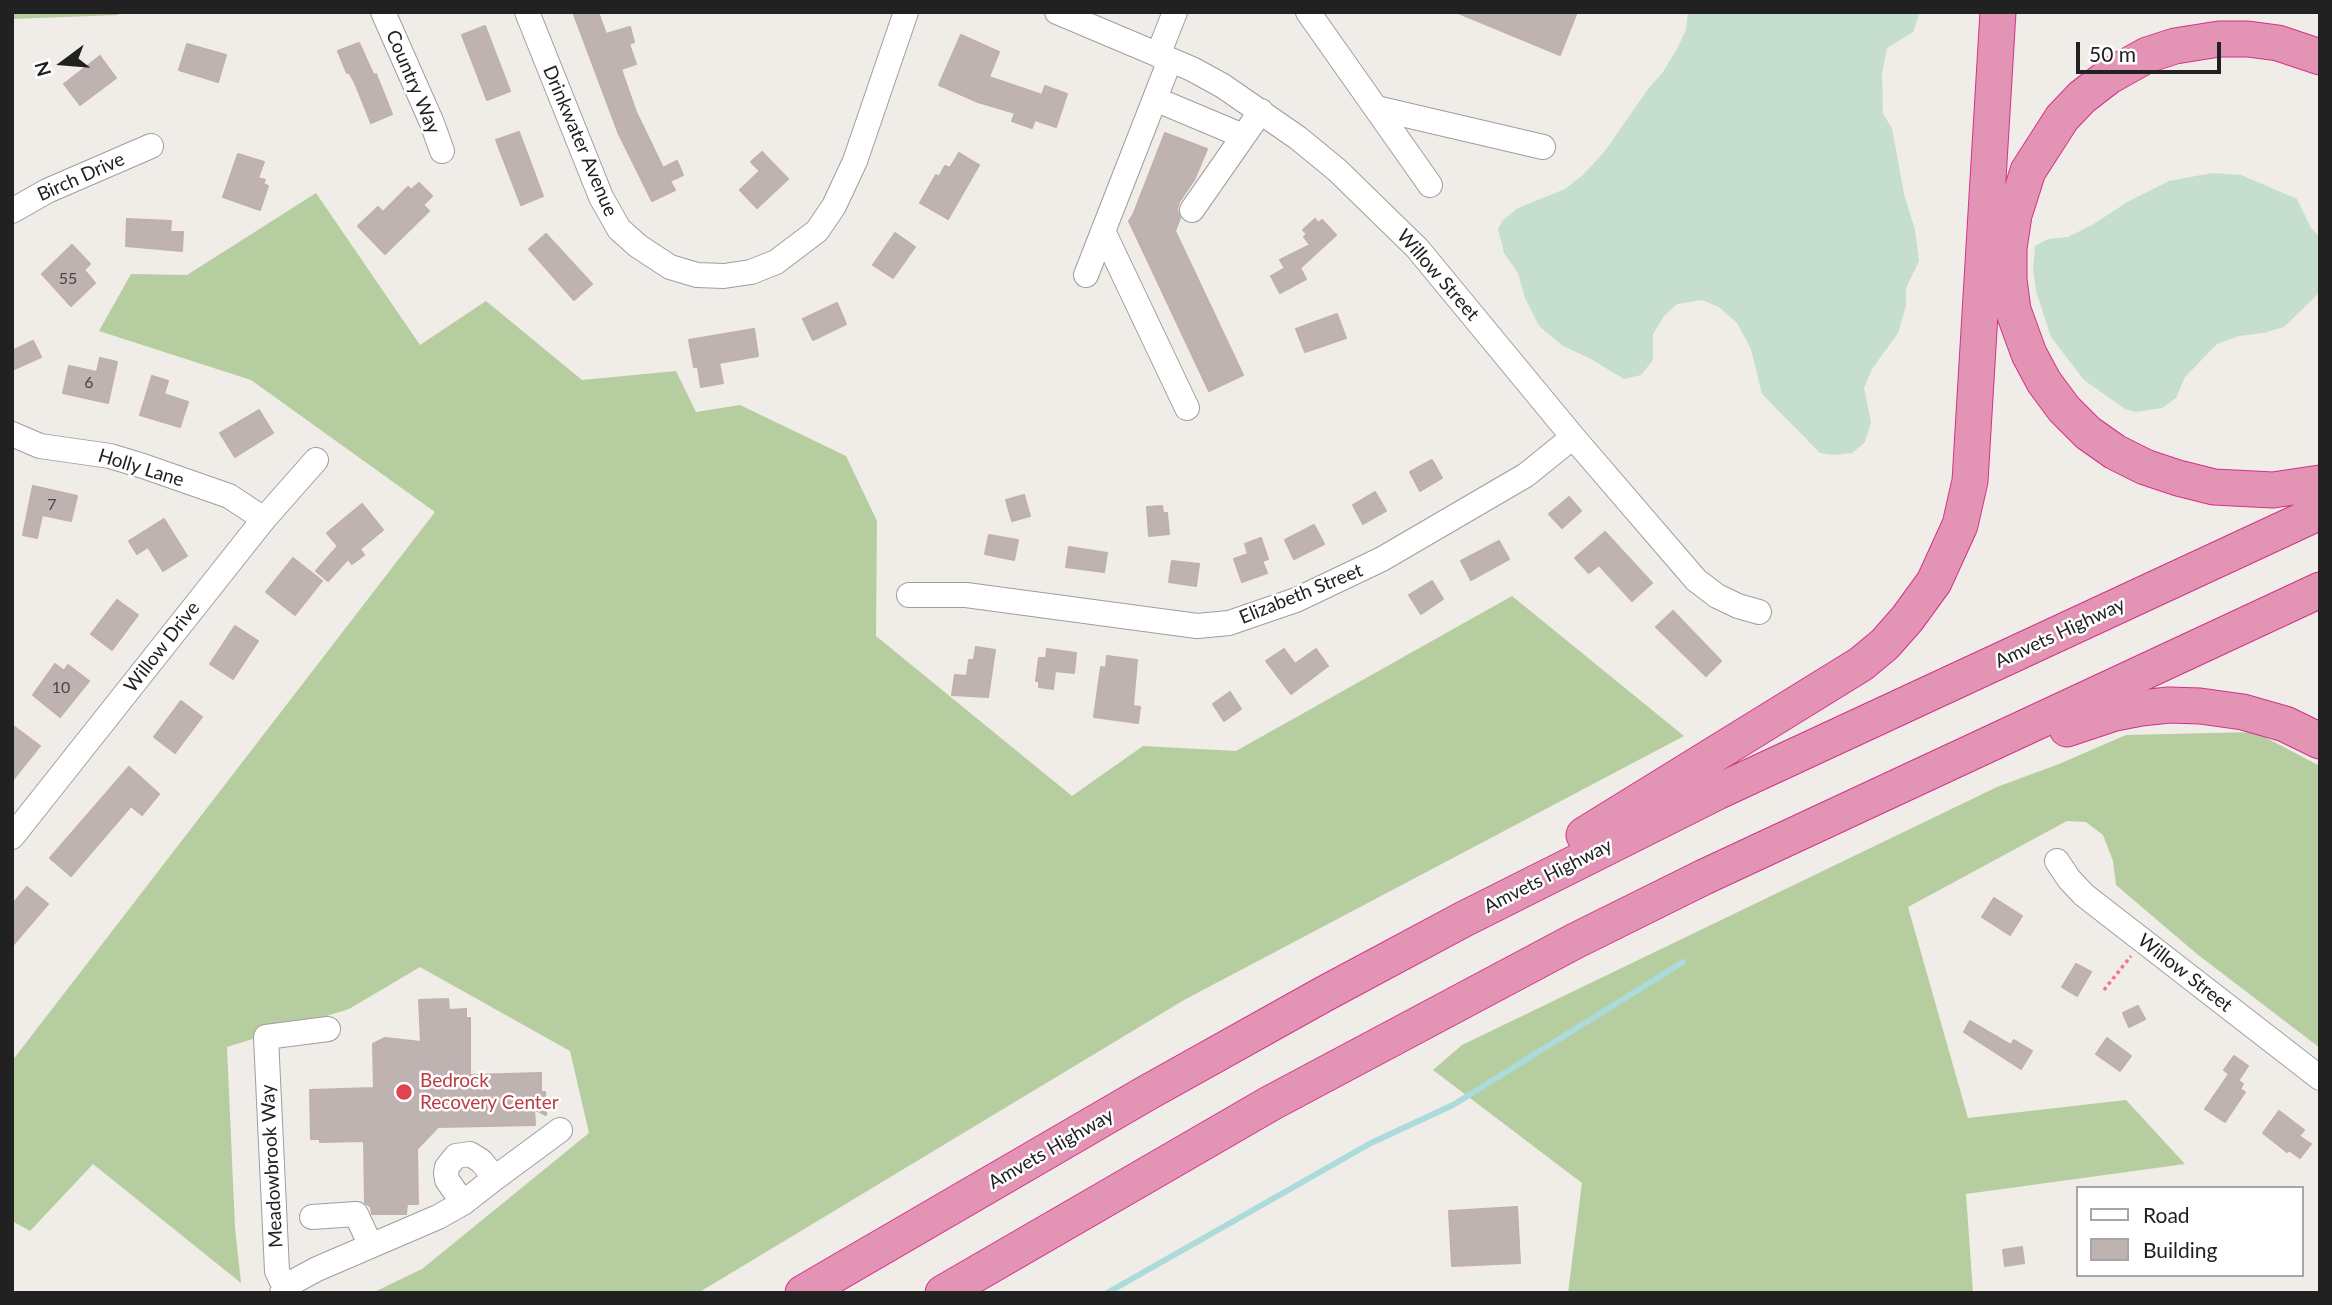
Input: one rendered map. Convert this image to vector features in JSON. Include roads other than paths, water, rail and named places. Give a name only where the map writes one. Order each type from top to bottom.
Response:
[{"type":"highway","points":[[1324,993],[1852,670],[1900,627],[1934,582],[1959,525],[1970,481],[1998,12]]},
{"type":"highway","points":[[2320,57],[2278,43],[2219,39],[2175,46],[2147,55],[2108,77],[2082,97],[2062,118],[2032,164],[2014,215],[2009,248],[2009,280],[2013,310],[2029,354],[2044,382],[2080,425],[2115,452],[2145,467],[2214,487],[2273,490],[2320,483]]},
{"type":"highway","name":"Amvets Highway","points":[[803,1293],[1145,1094],[1324,993],[1485,908],[1675,813],[2320,512]]},
{"type":"highway","points":[[943,1293],[1208,1138],[1575,940],[1799,832],[2320,590]]},
{"type":"highway","points":[[1799,832],[2023,744],[2104,716],[2141,708],[2200,706],[2243,712],[2285,724],[2320,741]]},
{"type":"street","name":"Country Way","points":[[383,12],[442,151]]},
{"type":"street","name":"Drinkwater Avenue","points":[[527,12],[601,197],[619,229],[638,246],[670,267],[696,275],[724,276],[751,272],[776,262],[817,231],[834,206],[855,161],[906,12]]},
{"type":"street","name":"Willow Street","points":[[1057,12],[1164,57],[1223,86],[1261,111],[1337,170],[1387,216],[1430,263],[1573,437],[1696,580],[1717,596],[1759,612]]},
{"type":"street","points":[[1086,275],[1155,99],[1175,12]]},
{"type":"street","points":[[1308,12],[1430,185]]},
{"type":"street","points":[[1155,99],[1243,136]]},
{"type":"street","points":[[1376,108],[1543,147]]},
{"type":"street","points":[[1192,210],[1261,111]]},
{"type":"street","name":"Birch Drive","points":[[12,211],[47,191],[151,146]]},
{"type":"street","points":[[1103,231],[1187,408]]},
{"type":"street","name":"Holly Lane","points":[[12,435],[40,446],[110,456],[143,466],[229,496],[264,519]]},
{"type":"street","name":"Elizabeth Street","points":[[909,595],[966,595],[1197,626],[1230,622],[1296,600],[1382,559],[1526,475],[1573,437]]},
{"type":"street","name":"Willow Drive","points":[[12,837],[264,519],[316,460]]},
{"type":"street","name":"Willow Street","points":[[2057,861],[2076,887],[2320,1078]]},
{"type":"street","name":"Meadowbrook Way","points":[[283,1290],[277,1271],[267,1037],[328,1029]]},
{"type":"street","points":[[283,1290],[317,1269],[425,1224],[463,1203],[560,1130]]},
{"type":"street","points":[[463,1203],[446,1174],[447,1167],[456,1156],[476,1156],[495,1178]]},
{"type":"street","points":[[312,1217],[356,1214],[371,1247]]},
{"type":"waterway","points":[[1107,1293],[1371,1143],[1453,1105],[1683,962]]},
{"type":"place","name":"Bedrock Recovery Center","points":[[404,1092]]}]
